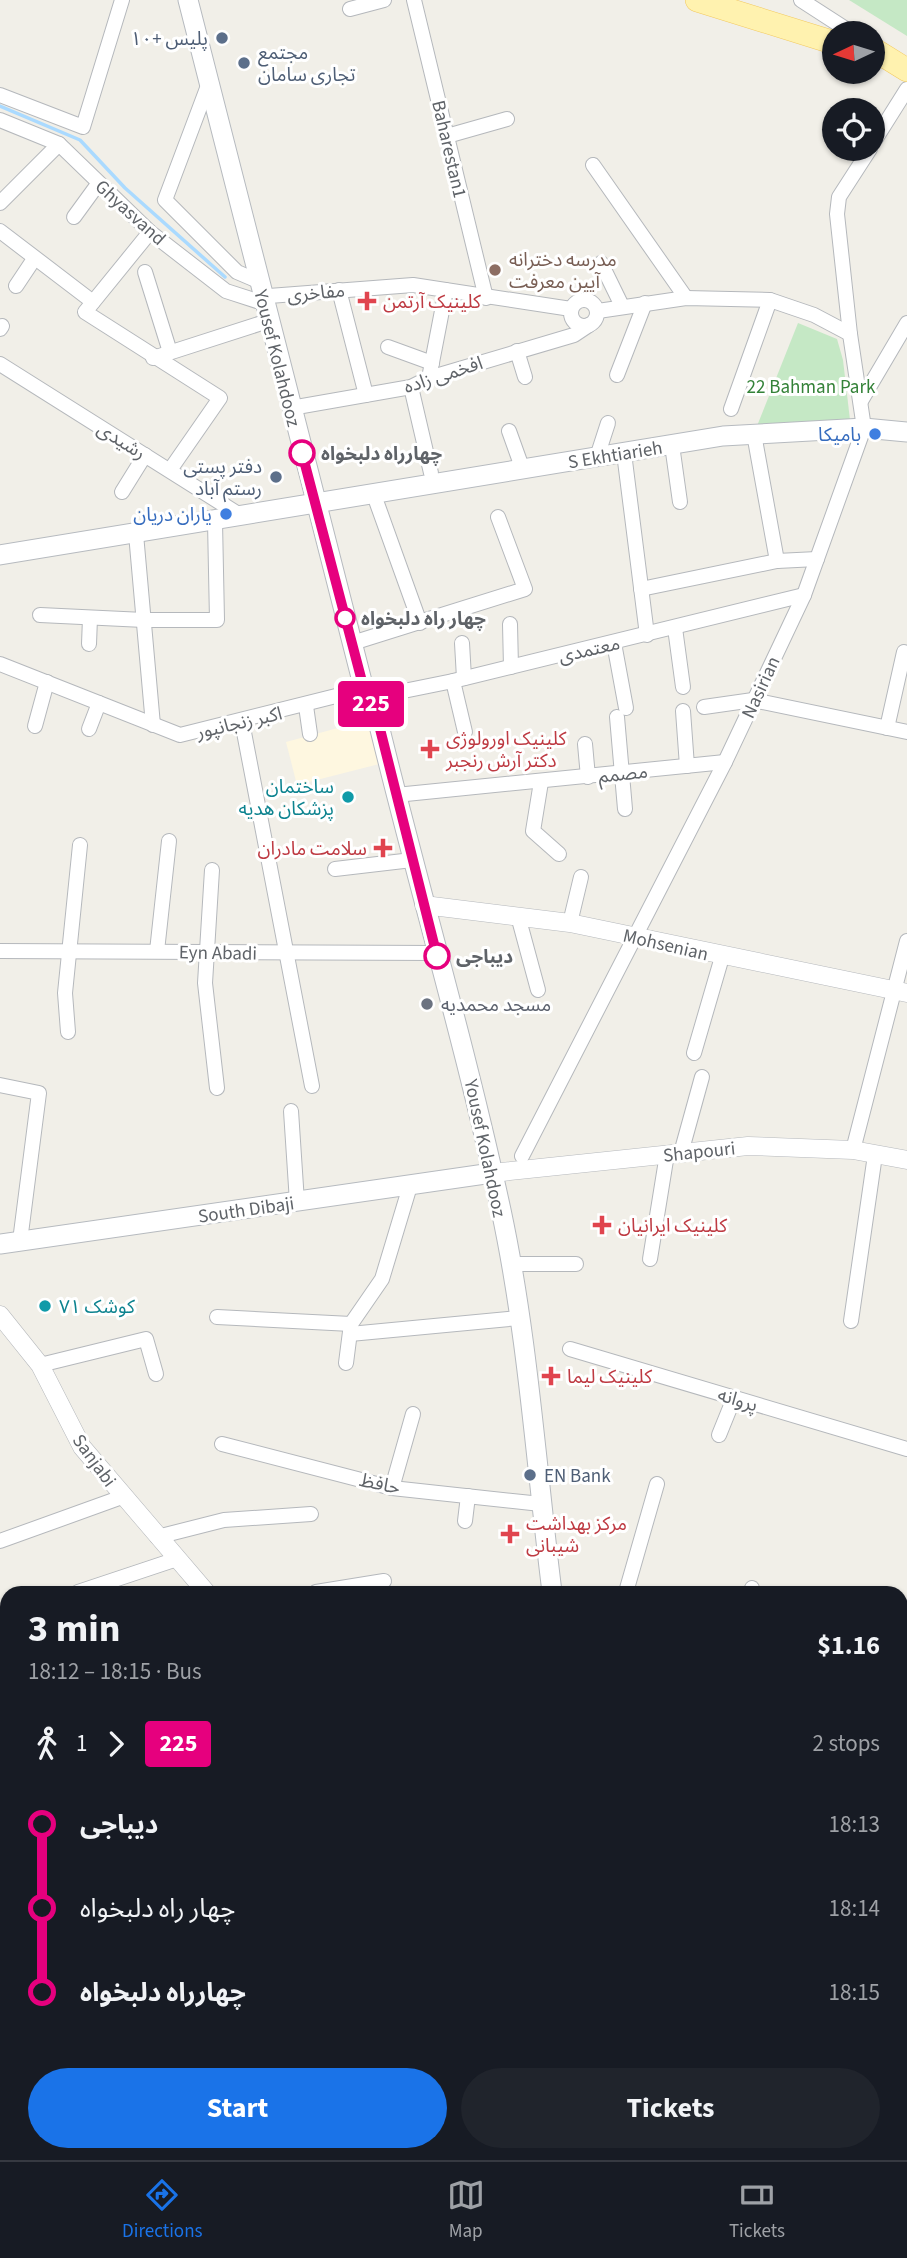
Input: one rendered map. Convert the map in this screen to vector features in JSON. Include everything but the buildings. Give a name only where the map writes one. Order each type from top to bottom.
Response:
[{"type":"main road","name":"Yousef Kolahdooz","points":[[188,0],[249,230],[251,253],[295,408],[470,1073],[519,1318],[551,1586]]},
{"type":"main road","name":"Yousef Kolahdooz","points":[[196,0],[265,300]]},
{"type":"main road","points":[[697,0],[822,39]]},
{"type":"main road","points":[[740,0],[822,26]]},
{"type":"main road","points":[[886,58],[907,70]]},
{"type":"main road","points":[[237,272],[251,253]]},
{"type":"main road","name":"S Ekhtiarieh","points":[[0,555],[215,522],[673,444],[754,435],[864,428],[907,432]]},
{"type":"main road","name":"Yousef Kolahdooz","points":[[320,504],[362,640],[371,700]]},
{"type":"main road","name":"South Dibaji","points":[[0,1244],[492,1173]]},
{"type":"street","points":[[0,95],[83,127],[122,0]]},
{"type":"street","points":[[350,9],[384,0]]},
{"type":"street","name":"Baharestan1","points":[[414,0],[485,298]]},
{"type":"street","points":[[801,0],[833,21]]},
{"type":"street","name":"Ghyasvand","points":[[209,83],[165,200],[265,300]]},
{"type":"street","points":[[885,124],[907,89]]},
{"type":"street","points":[[447,136],[508,119]]},
{"type":"street","name":"Ghyasvand","points":[[0,120],[60,144],[150,232],[226,291],[265,300]]},
{"type":"street","points":[[0,203],[60,144]]},
{"type":"street","points":[[862,161],[839,197],[837,215],[864,428]]},
{"type":"street","points":[[593,165],[685,298]]},
{"type":"street","points":[[0,180],[13,190]]},
{"type":"street","points":[[74,217],[98,184]]},
{"type":"street","points":[[0,231],[93,302]]},
{"type":"street","points":[[150,232],[85,312],[153,358],[220,398],[170,470]]},
{"type":"street","points":[[16,286],[34,259]]},
{"type":"street","points":[[601,263],[622,306]]},
{"type":"street","points":[[145,272],[170,352]]},
{"type":"street","name":"مفاخری","points":[[265,300],[339,290],[413,285],[571,309]]},
{"type":"street","points":[[429,378],[446,289]]},
{"type":"street","points":[[339,290],[366,395]]},
{"type":"street","points":[[598,311],[685,298],[770,300],[814,315],[850,334]]},
{"type":"street","points":[[586,299],[594,303],[598,311],[596,320],[581,326],[574,321],[571,309],[577,301],[586,299]]},
{"type":"street","points":[[153,358],[170,352],[265,300]]},
{"type":"street","points":[[731,409],[770,300]]},
{"type":"street","points":[[617,375],[645,303]]},
{"type":"street","points":[[861,401],[907,323]]},
{"type":"street","name":"افخمی زاده","points":[[295,408],[411,387],[429,378],[574,335],[589,325]]},
{"type":"street","points":[[388,348],[432,363]]},
{"type":"street","points":[[517,351],[525,377]]},
{"type":"street","name":"رشیدی","points":[[0,364],[244,517]]},
{"type":"street","points":[[411,387],[431,472]]},
{"type":"street","points":[[597,457],[608,423]]},
{"type":"street","name":"Nasirian","points":[[522,1156],[725,762],[804,595],[864,428]]},
{"type":"street","points":[[509,431],[523,470]]},
{"type":"street","points":[[754,435],[777,561]]},
{"type":"street","points":[[673,444],[680,502]]},
{"type":"street","points":[[624,453],[648,635]]},
{"type":"street","points":[[122,492],[145,454]]},
{"type":"street","points":[[374,495],[420,623]]},
{"type":"street","points":[[362,640],[525,589],[498,517]]},
{"type":"street","points":[[40,615],[217,620],[215,522]]},
{"type":"street","points":[[136,534],[153,725]]},
{"type":"street","points":[[641,589],[777,561],[817,558]]},
{"type":"street","name":"معتمدی","points":[[371,700],[648,635],[804,595]]},
{"type":"street","points":[[89,644],[90,618]]},
{"type":"street","points":[[510,624],[511,667]]},
{"type":"street","points":[[675,628],[683,687]]},
{"type":"street","points":[[462,643],[458,680],[465,732]]},
{"type":"street","points":[[614,643],[622,713],[625,809]]},
{"type":"street","points":[[887,728],[904,652]]},
{"type":"street","name":"اکبر زنجانپور","points":[[0,664],[180,735],[306,706],[371,700]]},
{"type":"street","points":[[35,726],[47,682]]},
{"type":"street","points":[[704,706],[753,700],[907,732]]},
{"type":"street","points":[[89,729],[99,703]]},
{"type":"street","points":[[306,706],[310,734]]},
{"type":"street","points":[[683,711],[687,766]]},
{"type":"street","points":[[242,722],[312,1086]]},
{"type":"street","points":[[585,744],[588,777]]},
{"type":"street","name":"مصمم","points":[[396,795],[725,762]]},
{"type":"street","points":[[541,782],[533,831],[559,853]]},
{"type":"street","points":[[157,951],[169,841]]},
{"type":"street","points":[[68,1032],[65,993],[80,845]]},
{"type":"street","points":[[335,869],[412,860]]},
{"type":"street","points":[[212,870],[205,983],[216,1088]]},
{"type":"street","points":[[570,923],[581,877]]},
{"type":"street","name":"Mohsenian","points":[[424,905],[570,923],[722,957],[901,992]]},
{"type":"street","points":[[518,916],[538,990]]},
{"type":"street","points":[[853,1150],[901,992],[907,941]]},
{"type":"street","name":"Eyn Abadi","points":[[0,951],[437,953]]},
{"type":"street","points":[[694,1053],[722,957]]},
{"type":"street","points":[[650,1259],[674,1154],[702,1077]]},
{"type":"street","points":[[0,1085],[39,1093],[20,1241]]},
{"type":"street","points":[[291,1111],[296,1202]]},
{"type":"street","name":"Shapouri","points":[[492,1173],[747,1146],[853,1150],[907,1160]]},
{"type":"street","points":[[851,1321],[875,1155]]},
{"type":"street","points":[[346,1363],[350,1329],[382,1279],[410,1186]]},
{"type":"street","points":[[510,1264],[576,1264]]},
{"type":"street","name":"Sanjabi","points":[[0,1315],[40,1364],[82,1447],[201,1586]]},
{"type":"street","points":[[217,1317],[350,1329],[519,1318]]},
{"type":"street","points":[[40,1364],[145,1339],[156,1374]]},
{"type":"street","name":"پروانه","points":[[570,1349],[907,1449]]},
{"type":"street","points":[[719,1435],[734,1398]]},
{"type":"street","points":[[392,1488],[412,1413]]},
{"type":"street","name":"حافظ","points":[[222,1444],[392,1488],[541,1504]]},
{"type":"street","points":[[628,1586],[657,1484]]},
{"type":"street","points":[[465,1521],[468,1496]]},
{"type":"street","points":[[0,1541],[122,1497]]},
{"type":"street","points":[[157,1537],[224,1520],[311,1514]]},
{"type":"street","points":[[96,1586],[177,1559]]},
{"type":"street","points":[[353,1586],[384,1581]]},
{"type":"shaded area","points":[[375,718],[387,762],[297,785],[286,742]]},
{"type":"green space","points":[[849,0],[907,0],[907,36]]},
{"type":"green space","name":"22 Bahman Park","points":[[798,323],[837,339],[843,360],[850,420],[757,426]]},
{"type":"waterway","points":[[0,106],[80,140],[125,188],[225,277]]},
{"type":"bus line","name":"225","points":[[302,453],[364,689],[376,713],[437,956]]},
{"type":"place","name":"پلیس +۱۰","points":[[222,38]]},
{"type":"place","name":"مجتمع تجاری سامان","points":[[244,63]]},
{"type":"place","name":"مدرسه دخترانه آیین معرفت","points":[[495,270]]},
{"type":"place","name":"کلینیک آرتمن","points":[[367,301]]},
{"type":"place","name":"بامیکا","points":[[875,434]]},
{"type":"place","name":"چهارراه دلبخواه","points":[[302,453]]},
{"type":"place","name":"دفتر پستی رستم آباد","points":[[276,477]]},
{"type":"place","name":"یاران دریان","points":[[226,514]]},
{"type":"place","name":"چهار راه دلبخواه","points":[[345,618]]},
{"type":"place","name":"کلینیک اورولوژی دکتر آرش رنجبر","points":[[430,749]]},
{"type":"place","name":"ساختمان پزشکان هدیه","points":[[348,797]]},
{"type":"place","name":"سلامت مادران","points":[[383,848]]},
{"type":"place","name":"دیباجی","points":[[437,956]]},
{"type":"place","name":"مسجد محمدیه","points":[[427,1004]]},
{"type":"place","name":"کلینیک ایرانیان","points":[[602,1225]]},
{"type":"place","name":"کوشک ۷۱","points":[[45,1306]]},
{"type":"place","name":"کلینیک لیما","points":[[551,1376]]},
{"type":"place","name":"EN Bank","points":[[530,1475]]},
{"type":"place","name":"مرکز بهداشت شیبانی","points":[[510,1534]]}]
